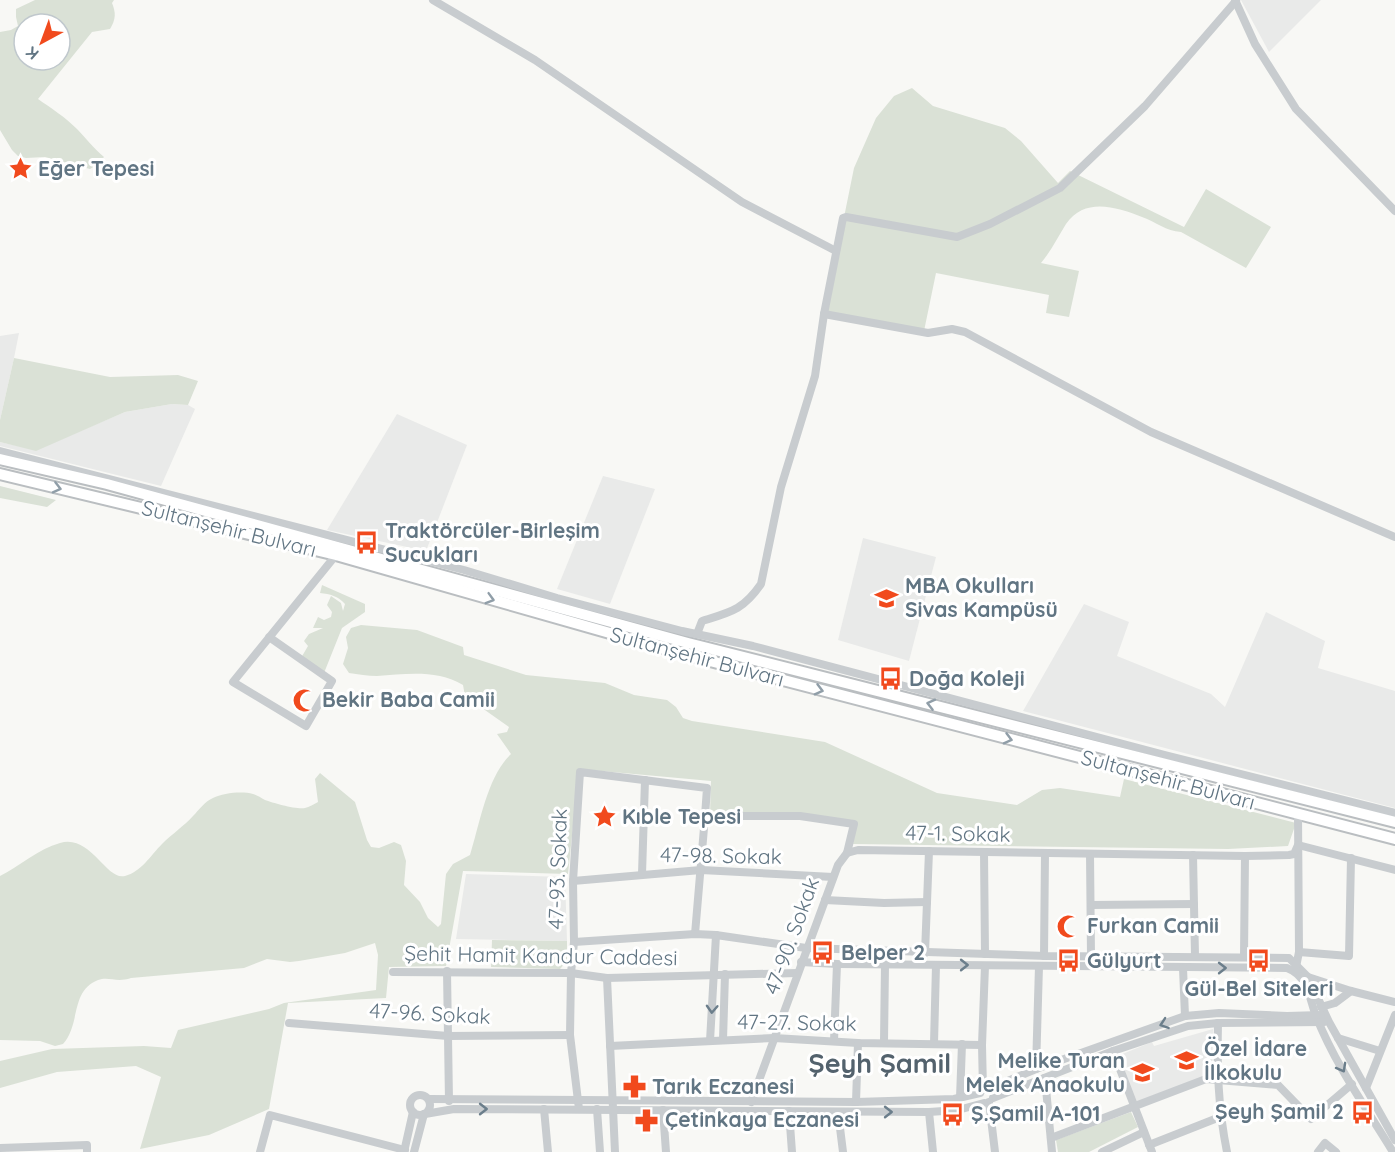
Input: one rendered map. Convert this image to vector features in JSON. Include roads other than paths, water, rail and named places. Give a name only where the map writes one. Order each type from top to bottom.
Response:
[{"type":"highway","name":"Sultanşehir Bulvarı","points":[[0,459],[107,484],[688,643],[1395,822]]},
{"type":"highway","name":"Sultanşehir Bulvarı","points":[[0,474],[336,555],[687,655],[1395,839]]},
{"type":"street","points":[[433,0],[535,60],[742,202],[836,251]]},
{"type":"street","points":[[698,634],[702,621],[734,611],[752,597],[761,584],[781,487],[815,376],[842,220],[846,217],[957,237],[990,224],[1060,188],[1145,106],[1235,1],[1255,44],[1296,109],[1395,211]]},
{"type":"street","points":[[824,314],[928,333],[952,329],[965,332],[1151,432],[1395,537]]},
{"type":"street","name":"Sultanşehir Bulvarı","points":[[0,451],[464,570],[557,598],[797,657],[1165,755],[1395,813]]},
{"type":"street","points":[[269,637],[332,681],[306,726],[233,682],[269,637],[336,555]]},
{"type":"street","name":"47-93. Sokak","points":[[579,1106],[570,1035],[574,942],[573,881],[580,772],[645,780]]},
{"type":"street","points":[[642,874],[645,780],[707,788],[695,934]]},
{"type":"street","points":[[1296,967],[1299,952],[1298,814]]},
{"type":"street","points":[[705,816],[800,816],[854,824],[847,853]]},
{"type":"street","points":[[1298,845],[1395,870]]},
{"type":"street","name":"47-1. Sokak","points":[[847,853],[858,850],[1245,856],[1294,854],[1298,845]]},
{"type":"street","points":[[925,953],[929,851]]},
{"type":"street","points":[[984,852],[985,954]]},
{"type":"street","name":"47-90. Sokak","points":[[751,1102],[833,877],[847,853]]},
{"type":"street","points":[[1044,956],[1045,853]]},
{"type":"street","points":[[1090,854],[1091,956]]},
{"type":"street","points":[[1193,855],[1195,956]]},
{"type":"street","points":[[1244,956],[1245,856]]},
{"type":"street","points":[[1299,952],[1349,956],[1351,858]]},
{"type":"street","name":"47-98. Sokak","points":[[573,881],[701,870],[833,877]]},
{"type":"street","points":[[825,900],[884,903],[927,902]]},
{"type":"street","points":[[1091,905],[1194,904]]},
{"type":"street","points":[[574,942],[695,934],[806,948],[925,953],[1289,958],[1304,980],[1325,1036],[1393,1152]]},
{"type":"street","points":[[710,1041],[716,935]]},
{"type":"street","points":[[801,962],[885,965],[1296,967],[1308,977],[1395,1002]]},
{"type":"street","points":[[834,1041],[837,964]]},
{"type":"street","points":[[884,1042],[885,965]]},
{"type":"street","points":[[934,1044],[936,965]]},
{"type":"street","points":[[985,966],[982,1045],[984,1091],[980,1099],[989,1101]]},
{"type":"street","points":[[1036,1069],[1039,966]]},
{"type":"street","points":[[1183,968],[1185,1016]]},
{"type":"street","points":[[447,971],[449,1101]]},
{"type":"street","name":"Şehit Hamit Kandur Caddesi","points":[[393,972],[571,973],[607,978],[797,973]]},
{"type":"street","points":[[723,1040],[725,974]]},
{"type":"street","points":[[1308,977],[1325,1014],[1393,1137]]},
{"type":"street","points":[[607,978],[615,1152]]},
{"type":"street","points":[[260,1152],[270,1115],[404,1151],[413,1112],[410,1104],[413,1097],[421,1094],[429,1099],[449,1101],[579,1106],[597,1109],[613,1105],[663,1110],[929,1112],[958,1110],[989,1101],[1113,1051],[1188,1026],[1318,1019],[1351,991]]},
{"type":"street","points":[[413,1112],[417,1115],[454,1109],[954,1100],[1185,1016],[1219,1013],[1318,1019]]},
{"type":"street","points":[[1366,1088],[1395,1015]]},
{"type":"street","name":"47-96. Sokak","points":[[289,1023],[448,1036],[570,1035]]},
{"type":"street","points":[[1218,1023],[1217,1080],[1220,1117],[1227,1152]]},
{"type":"street","name":"47-27. Sokak","points":[[610,1046],[774,1038],[858,1043],[982,1045]]},
{"type":"street","points":[[1338,1038],[1380,1052]]},
{"type":"street","points":[[856,1102],[858,1043]]},
{"type":"street","points":[[960,1098],[962,1044]]},
{"type":"street","points":[[1113,1051],[1151,1149],[1220,1117]]},
{"type":"street","points":[[1045,1077],[1052,1152]]},
{"type":"street","points":[[1051,1138],[1206,1079],[1278,1085],[1311,1119],[1352,1084]]},
{"type":"street","points":[[984,1091],[993,1093],[989,1101],[995,1152]]},
{"type":"street","points":[[414,1152],[425,1114],[430,1107],[429,1099]]},
{"type":"street","points":[[544,1109],[548,1152]]},
{"type":"street","points":[[597,1109],[600,1152]]},
{"type":"street","points":[[663,1110],[666,1152]]},
{"type":"street","points":[[789,1111],[792,1152]]},
{"type":"street","points":[[838,1112],[843,1152]]},
{"type":"street","points":[[929,1112],[933,1152]]},
{"type":"street","points":[[1393,1137],[1395,1125]]},
{"type":"street","points":[[1102,1152],[1144,1132]]},
{"type":"street","points":[[1318,1152],[1325,1143],[1336,1152]]},
{"type":"street","points":[[0,1148],[87,1149]]},
{"type":"place","name":"Eğer Tepesi","points":[[20,169]]},
{"type":"place","name":"Traktörcüler-Birleşim Sucukları","points":[[367,543]]},
{"type":"place","name":"MBA Okulları Sivas Kampüsü","points":[[887,598]]},
{"type":"place","name":"Doğa Koleji","points":[[891,679]]},
{"type":"place","name":"Bekir Baba Camii","points":[[304,700]]},
{"type":"place","name":"Kıble Tepesi","points":[[604,817]]},
{"type":"place","name":"Furkan Camii","points":[[1069,926]]},
{"type":"place","name":"Belper 2","points":[[823,953]]},
{"type":"place","name":"Gülyurt","points":[[1069,961]]},
{"type":"place","name":"Gül-Bel Siteleri","points":[[1259,961]]},
{"type":"place","name":"Özel İdare İlkokulu","points":[[1186,1061]]},
{"type":"place","name":"Melike Turan Melek Anaokulu","points":[[1143,1073]]},
{"type":"place","name":"Tarık Eczanesi","points":[[634,1087]]},
{"type":"place","name":"Şeyh Şamil 2","points":[[1362,1112]]},
{"type":"place","name":"Ş.Şamil A-101","points":[[953,1114]]},
{"type":"place","name":"Çetinkaya Eczanesi","points":[[647,1120]]},
{"type":"district","name":"Şeyh Şamil","points":[[880,1064]]}]
